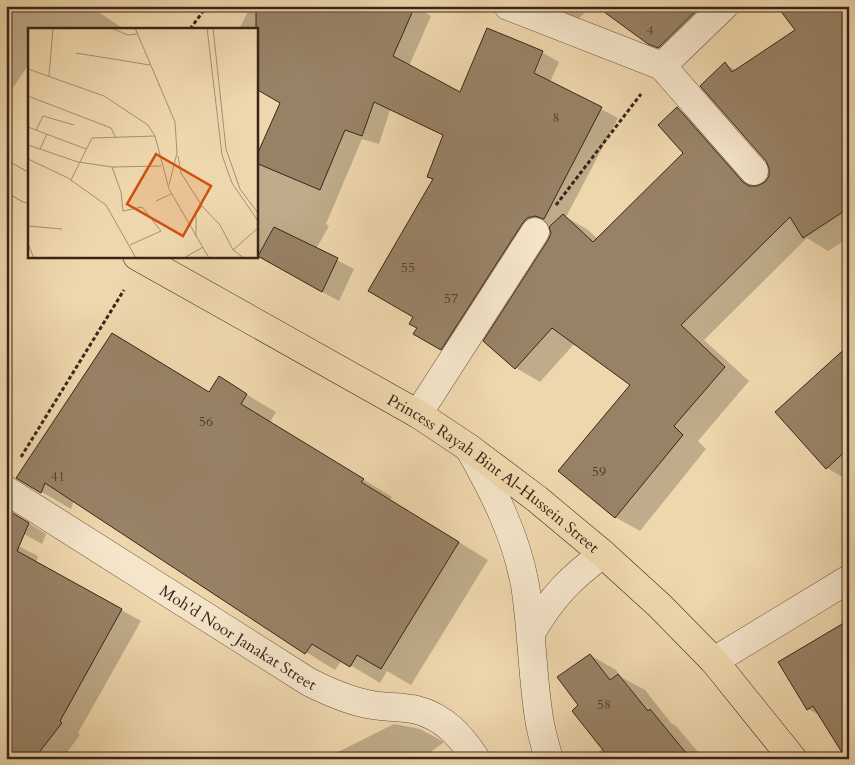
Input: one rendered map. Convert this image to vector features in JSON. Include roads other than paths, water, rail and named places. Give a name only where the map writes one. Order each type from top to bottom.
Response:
[{"type":"main road","points":[[6,176],[28,188]]},
{"type":"main road","name":"Princess Rayah Bint Al-Hussein Street","points":[[140,258],[418,414],[469,448],[538,499],[603,554],[660,606],[714,661],[794,759]]},
{"type":"street","points":[[508,6],[662,66],[754,171]]},
{"type":"street","points":[[662,66],[724,6]]},
{"type":"street","points":[[418,414],[535,232]]},
{"type":"street","points":[[469,448],[493,491],[512,536],[524,584],[531,633],[539,718],[549,759]]},
{"type":"street","name":"Moh'd Noor Janakat Street","points":[[6,490],[309,682],[351,700],[367,704],[417,710],[437,717],[462,739],[476,759]]},
{"type":"street","points":[[531,633],[544,610],[561,588],[581,569],[603,554]]},
{"type":"street","points":[[714,661],[849,579]]}]
